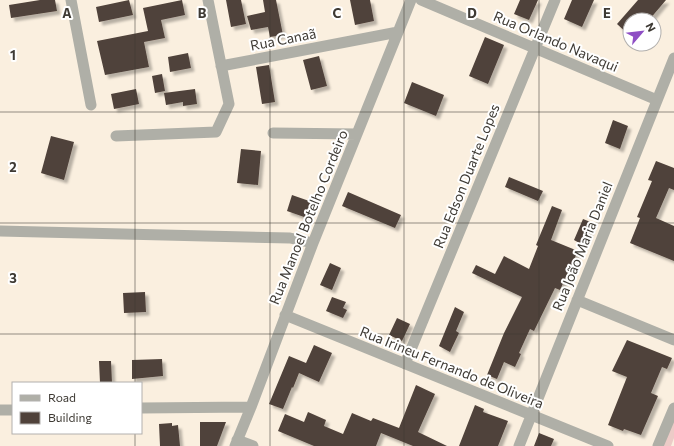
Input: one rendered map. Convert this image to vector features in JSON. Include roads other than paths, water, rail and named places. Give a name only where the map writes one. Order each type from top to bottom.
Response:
[{"type":"street","points":[[71,0],[91,105]]},
{"type":"street","points":[[116,136],[216,132],[229,104],[208,0]]},
{"type":"street","name":"Rua Manoel Botelho Cordeiro","points":[[236,443],[251,408],[313,243],[411,0]]},
{"type":"street","name":"Rua Orlando Navaqui","points":[[421,0],[657,100]]},
{"type":"street","name":"Rua Edson Duarte Lopes","points":[[405,364],[554,0]]},
{"type":"street","name":"Rua Canaã","points":[[222,66],[398,32]]},
{"type":"street","name":"Rua João Maria Daniel","points":[[519,446],[674,58]]},
{"type":"street","points":[[273,133],[357,134]]},
{"type":"street","points":[[0,231],[290,238],[313,243]]},
{"type":"street","points":[[577,300],[674,340]]},
{"type":"street","name":"Rua Irineu Fernando de Oliveira","points":[[285,315],[608,446]]},
{"type":"street","points":[[142,408],[251,408]]},
{"type":"street","points":[[658,446],[674,408]]},
{"type":"street","points":[[0,410],[12,410]]},
{"type":"street","points":[[236,443],[253,446]]}]
